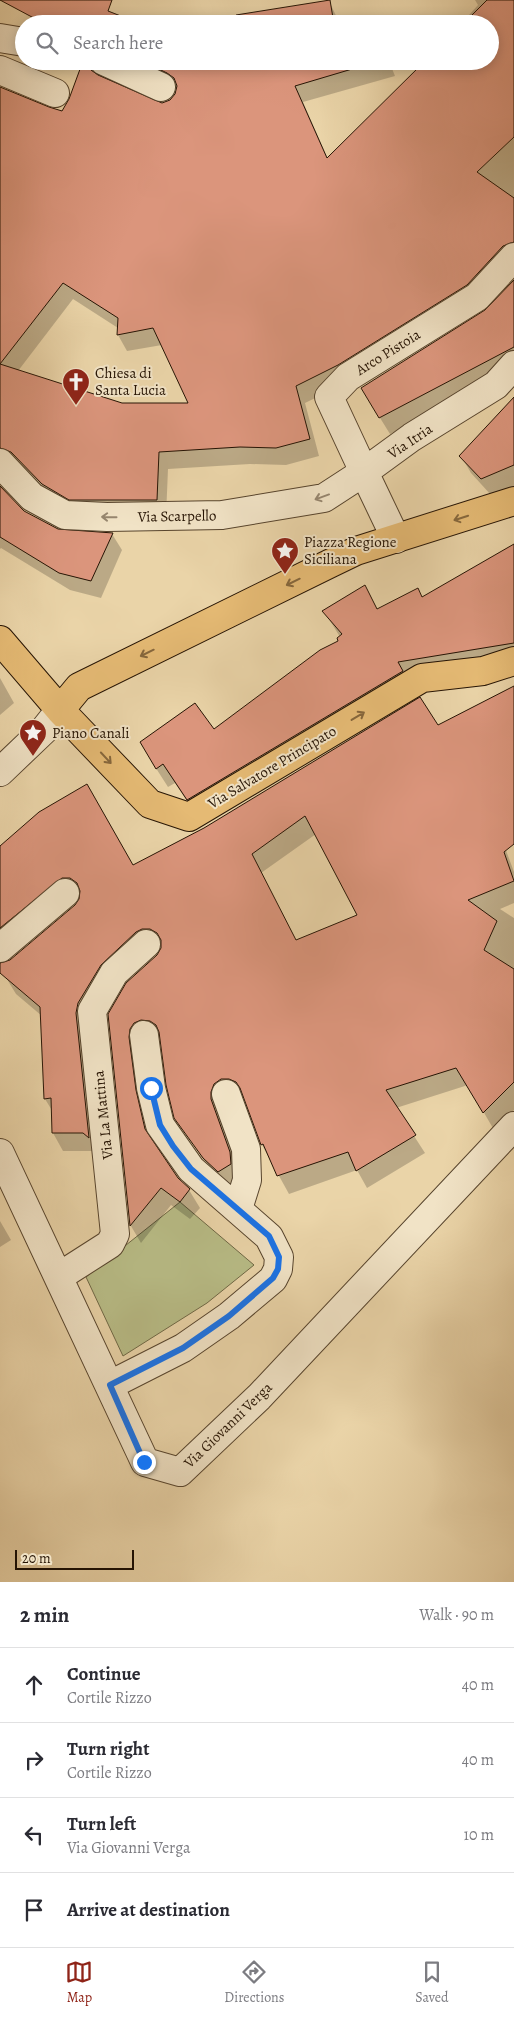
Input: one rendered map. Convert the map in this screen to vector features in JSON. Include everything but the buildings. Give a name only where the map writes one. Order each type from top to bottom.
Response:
[{"type":"main road","points":[[60,710],[79,687],[356,551],[396,540],[511,502]]},
{"type":"main road","name":"Via Salvatore Principato","points":[[0,640],[60,710],[150,804],[189,817],[422,678],[483,671],[514,661]]},
{"type":"street","points":[[0,38],[15,40]]},
{"type":"street","points":[[0,70],[55,93]]},
{"type":"street","points":[[124,70],[161,87]]},
{"type":"street","name":"Arco Pistoia","points":[[364,472],[329,397],[348,376],[477,297],[514,258]]},
{"type":"street","name":"Via Itria","points":[[364,472],[412,437],[496,385],[514,365]]},
{"type":"street","name":"Via Scarpello","points":[[0,463],[32,497],[65,514],[107,517],[222,515],[324,498],[364,472]]},
{"type":"street","points":[[364,472],[396,540]]},
{"type":"street","points":[[0,772],[44,730],[60,710]]},
{"type":"street","points":[[0,948],[65,893]]},
{"type":"street","name":"Via La Mattina","points":[[60,1276],[110,1244],[115,1234],[92,1011],[114,973],[146,944]]},
{"type":"street","points":[[110,1385],[183,1348],[229,1316],[273,1278],[278,1269],[279,1257],[269,1236],[191,1169],[160,1125],[151,1088],[144,1035]]},
{"type":"street","points":[[226,1094],[246,1149],[248,1180],[238,1209]]},
{"type":"street","name":"Via Giovanni Verga","points":[[0,1153],[60,1276],[144,1462],[180,1472],[259,1397],[514,1126]]},
{"type":"green space","points":[[180,1202],[254,1265],[207,1303],[123,1356],[86,1277]]},
{"type":"place","name":"Chiesa di Santa Lucia","points":[[76,406]]},
{"type":"place","name":"Piazza Regione Siciliana","points":[[285,575]]},
{"type":"place","name":"Piano Canali","points":[[33,757]]},
{"type":"route","points":[[144,1462],[110,1385],[183,1348],[229,1316],[273,1278],[278,1269],[279,1257],[269,1236],[191,1169],[173,1146],[160,1125],[151,1088]]}]
